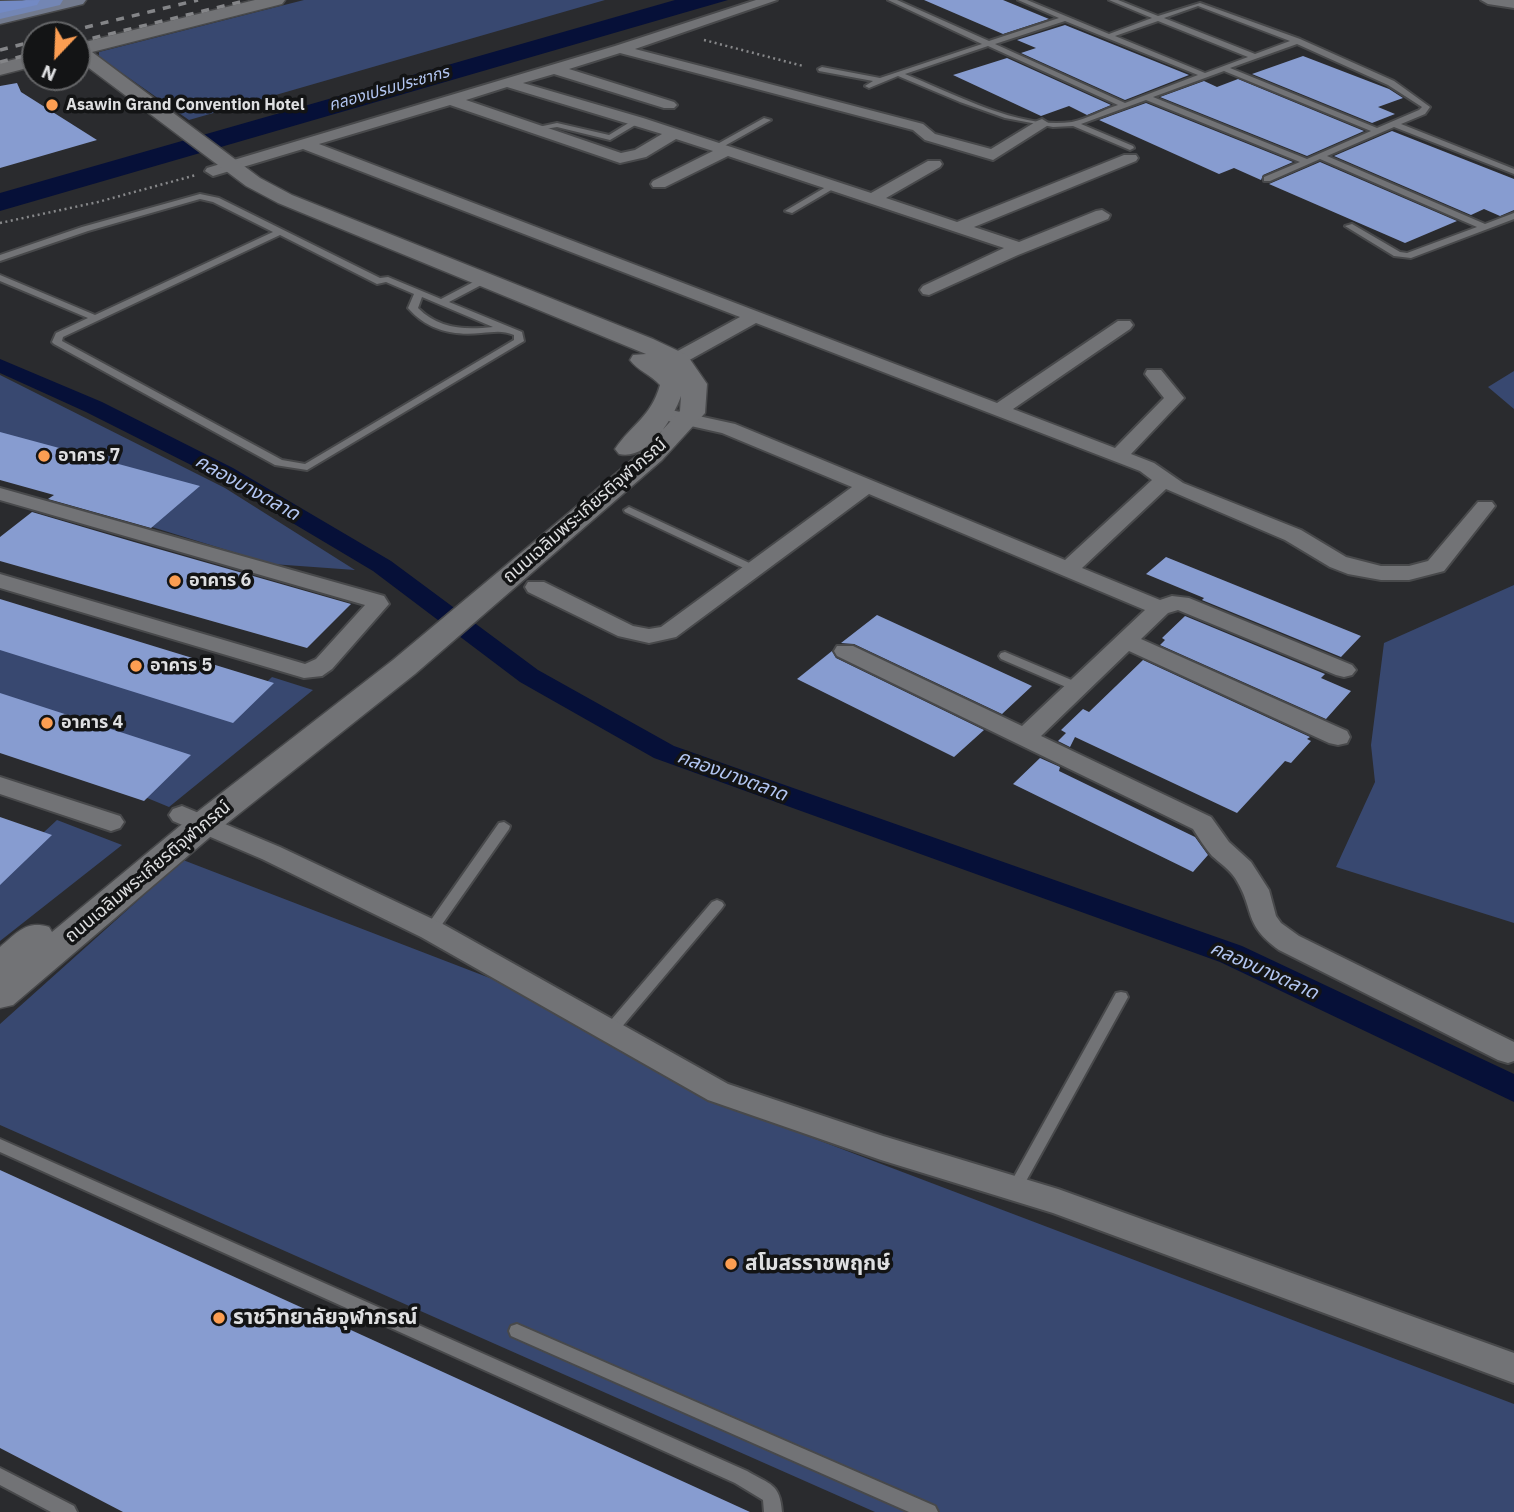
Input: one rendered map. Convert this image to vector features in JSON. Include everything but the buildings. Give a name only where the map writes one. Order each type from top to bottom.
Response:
[{"type":"highway","points":[[0,7],[29,0]]},
{"type":"highway","points":[[0,15],[52,0]]},
{"type":"main road","points":[[0,15],[76,0]]},
{"type":"street","points":[[91,46],[276,0]]},
{"type":"street","points":[[219,165],[306,145],[620,49],[769,0]]},
{"type":"street","points":[[1488,0],[1514,4]]},
{"type":"street","points":[[620,49],[918,127],[930,137],[993,155],[1042,124]]},
{"type":"street","points":[[91,61],[265,203],[476,285],[622,351],[668,365],[695,384],[692,413],[687,419]]},
{"type":"street","points":[[0,69],[21,64]]},
{"type":"street","points":[[554,69],[669,105]]},
{"type":"street","points":[[91,74],[170,126]]},
{"type":"street","points":[[508,83],[638,121],[1008,243],[1014,246],[1012,251]]},
{"type":"street","points":[[837,107],[865,88]]},
{"type":"street","points":[[451,100],[620,158],[640,154],[674,133]]},
{"type":"street","points":[[306,145],[1146,467],[1164,480],[1203,499],[1293,534],[1338,562],[1356,569],[1381,573],[1409,573],[1437,566],[1485,506]]},
{"type":"street","points":[[659,184],[721,149]]},
{"type":"street","points":[[959,227],[1130,153]]},
{"type":"street","points":[[873,199],[934,164]]},
{"type":"street","points":[[929,290],[1012,251],[1102,215]]},
{"type":"street","points":[[668,365],[752,318]]},
{"type":"street","points":[[999,410],[1124,325]]},
{"type":"street","name":"ถนนเฉลิมพระเกียรติจุฬาภรณ์","points":[[517,572],[662,414],[668,404],[672,384],[668,365]]},
{"type":"street","points":[[1118,456],[1174,398],[1154,374]]},
{"type":"street","points":[[662,414],[728,428],[1160,608]]},
{"type":"street","name":"ถนนเฉลิมพระเกียรติจุฬาภรณ์","points":[[0,967],[394,662],[517,572],[653,455],[687,419]]},
{"type":"street","points":[[1068,569],[1164,480]]},
{"type":"street","points":[[517,572],[626,631],[649,636],[668,632],[868,485]]},
{"type":"street","points":[[0,581],[304,671],[314,671],[324,664],[377,604],[363,597],[3,498]]},
{"type":"street","points":[[1025,737],[1160,608],[1172,603],[1181,603],[1344,670]]},
{"type":"street","points":[[1126,641],[1338,737]]},
{"type":"street","points":[[845,651],[1202,822],[1220,848],[1242,868],[1256,890],[1263,918],[1271,930],[1289,943],[1508,1052]]},
{"type":"street","points":[[0,785],[111,822]]},
{"type":"street","points":[[193,819],[271,853],[431,930],[718,1092],[881,1148],[1015,1188],[1514,1368]]},
{"type":"street","name":"ถนนเฉลิมพระเกียรติจุฬาภรณ์","points":[[0,995],[193,819]]},
{"type":"lane","points":[[891,0],[1124,105]]},
{"type":"lane","points":[[1021,0],[1205,75]]},
{"type":"lane","points":[[1112,0],[1255,57]]},
{"type":"lane","points":[[1176,0],[1192,6]]},
{"type":"lane","points":[[1109,36],[1198,4],[1297,41],[1391,83],[1414,96],[1426,107],[1422,112],[1267,179]]},
{"type":"lane","points":[[865,88],[880,80],[1066,18]]},
{"type":"lane","points":[[899,74],[990,110],[1042,124],[1074,124],[1297,41]]},
{"type":"lane","points":[[1223,68],[1377,131]]},
{"type":"lane","points":[[822,69],[880,80]]},
{"type":"lane","points":[[1146,97],[1307,162]]},
{"type":"lane","points":[[721,149],[767,120]]},
{"type":"lane","points":[[533,129],[556,125],[610,138],[638,121]]},
{"type":"lane","points":[[1074,124],[1130,153]]},
{"type":"lane","points":[[1394,124],[1514,172]]},
{"type":"lane","points":[[1320,156],[1484,227]]},
{"type":"lane","points":[[789,211],[834,186]]},
{"type":"lane","points":[[0,258],[200,196],[216,200],[380,282],[385,279],[519,334],[519,341],[307,467],[292,467],[279,463],[57,342],[59,335],[278,233]]},
{"type":"lane","points":[[1349,226],[1397,254],[1408,256],[1514,216]]},
{"type":"lane","points":[[0,278],[95,318]]},
{"type":"lane","points":[[442,302],[476,285]]},
{"type":"lane","points":[[419,293],[413,308],[423,321],[448,331],[472,332],[502,328]]},
{"type":"lane","points":[[629,510],[754,569]]},
{"type":"lane","points":[[1005,656],[1077,687]]},
{"type":"lane","points":[[431,930],[504,826]]},
{"type":"lane","points":[[610,1031],[717,905]]},
{"type":"lane","points":[[1015,1188],[1121,997]]},
{"type":"lane","points":[[0,1145],[741,1477],[772,1496],[773,1512]]},
{"type":"lane","points":[[517,1331],[929,1512]]},
{"type":"lane","points":[[0,1476],[68,1512]]},
{"type":"path","points":[[673,31],[803,66]]},
{"type":"path","points":[[0,223],[98,202],[219,165]]},
{"type":"shaded area","points":[[304,0],[605,0],[189,120],[99,57],[99,52]]},
{"type":"shaded area","points":[[1514,371],[1514,409],[1488,387]]},
{"type":"shaded area","points":[[0,375],[225,488],[355,570],[272,564],[126,519],[0,437]]},
{"type":"shaded area","points":[[1514,585],[1514,923],[1336,867],[1375,782],[1371,745],[1384,643]]},
{"type":"shaded area","points":[[0,639],[240,708],[272,677],[313,690],[169,807],[140,795],[0,702]]},
{"type":"shaded area","points":[[57,820],[122,845],[0,941],[0,873]]},
{"type":"shaded area","name":"สโมสรราชพฤกษ์","points":[[183,860],[495,980],[710,1099],[1514,1404],[1514,1512],[875,1512],[0,1125],[0,1024]]},
{"type":"water","name":"คลองเปรมประชากร","points":[[675,0],[728,0],[0,211],[0,193]]},
{"type":"waterway","name":"คลองบางตลาด","points":[[0,365],[94,407],[225,473],[382,566],[529,676],[664,752],[1231,954],[1514,1089]]},
{"type":"railway","points":[[91,26],[198,0]]},
{"type":"railway","points":[[91,39],[248,0]]},
{"type":"railway","points":[[0,50],[21,45]]},
{"type":"railway","points":[[0,62],[21,57]]},
{"type":"place","name":"Asawin Grand Convention Hotel","points":[[52,105]]},
{"type":"place","name":"อาคาร 7","points":[[44,456]]},
{"type":"place","name":"อาคาร 6","points":[[175,581]]},
{"type":"place","name":"อาคาร 5","points":[[136,666]]},
{"type":"place","name":"อาคาร 4","points":[[47,723]]},
{"type":"place","name":"สโมสรราชพฤกษ์","points":[[731,1264]]},
{"type":"place","name":"ราชวิทยาลัยจุฬาภรณ์","points":[[219,1318]]}]
